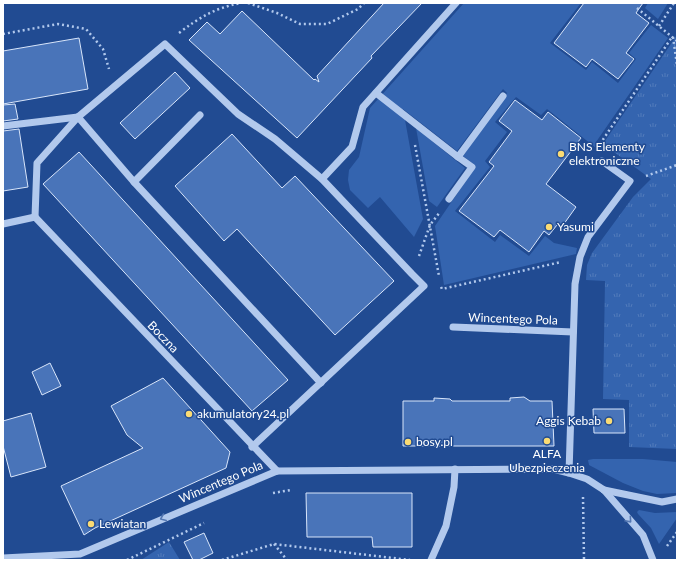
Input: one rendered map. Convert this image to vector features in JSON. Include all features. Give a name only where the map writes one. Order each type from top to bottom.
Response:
[{"type":"street","points":[[322,179],[352,147],[363,107],[456,3]]},
{"type":"street","points":[[3,224],[34,217],[36,163],[78,117],[165,44],[238,114],[275,139],[322,179],[424,286],[252,446]]},
{"type":"street","points":[[376,92],[472,167],[449,199]]},
{"type":"street","points":[[458,157],[503,96]]},
{"type":"street","points":[[134,182],[200,115]]},
{"type":"street","points":[[3,126],[78,117]]},
{"type":"street","points":[[78,117],[134,182],[321,383]]},
{"type":"street","points":[[602,162],[630,181]]},
{"type":"street","name":"Wincentego Pola","points":[[569,473],[575,284],[580,257],[588,237],[630,181]]},
{"type":"street","name":"Boczna","points":[[34,217],[277,471]]},
{"type":"street","name":"Wincentego Pola","points":[[453,327],[573,332]]},
{"type":"street","points":[[431,560],[446,526],[454,487],[455,469]]},
{"type":"street","name":"Wincentego Pola","points":[[3,558],[80,554],[277,471],[455,469],[553,470],[587,479],[604,490],[643,535],[653,560]]},
{"type":"street","name":"Wincentego Pola","points":[[604,490],[662,502],[677,499]]},
{"type":"path","points":[[165,44],[199,18],[225,6],[241,3]]},
{"type":"path","points":[[248,3],[278,13],[300,24],[327,24],[358,9],[364,3]]},
{"type":"path","points":[[659,26],[674,3]]},
{"type":"path","points":[[637,8],[677,40]]},
{"type":"path","points":[[3,34],[58,24],[86,29],[103,49],[115,87]]},
{"type":"path","points":[[672,37],[677,66]]},
{"type":"path","points":[[602,162],[600,143],[672,37]]},
{"type":"path","points":[[410,119],[442,290],[580,257]]},
{"type":"path","points":[[630,181],[677,165]]},
{"type":"path","points":[[412,274],[430,225],[449,199]]},
{"type":"path","points":[[269,495],[295,489]]},
{"type":"path","points":[[584,560],[583,496],[588,498]]},
{"type":"path","points":[[127,560],[206,522]]},
{"type":"path","points":[[274,544],[287,560]]},
{"type":"path","points":[[222,560],[274,544],[410,560]]},
{"type":"green space","points":[[464,3],[581,3],[550,43],[586,70],[592,62],[618,83],[636,59],[629,53],[651,25],[668,38],[596,142],[596,148],[547,109],[541,115],[516,97],[495,122],[507,132],[485,161],[490,167],[455,211],[495,242],[500,235],[529,256],[545,236],[554,243],[577,248],[576,254],[444,285],[435,226],[476,166],[463,156],[507,93],[503,89],[457,151],[403,109],[423,219],[414,237],[380,197],[368,208],[350,190],[348,180],[349,170],[359,157],[370,108]]},
{"type":"green space","points":[[648,3],[668,3],[658,19],[645,8]]},
{"type":"green space","points":[[677,35],[677,449],[629,447],[629,400],[603,399],[605,281],[586,280],[587,265],[592,253],[633,197],[651,179],[603,144]]},
{"type":"green space","points":[[416,128],[465,168],[437,207],[429,201]]},
{"type":"green space","points":[[643,459],[677,462],[677,493],[657,494],[643,491],[623,483],[589,465],[588,460]]},
{"type":"green space","points":[[639,510],[655,513],[677,512],[677,518],[659,544],[651,528],[638,514],[637,512]]},
{"type":"green space","points":[[169,542],[180,560],[141,560]]},
{"type":"building","points":[[384,3],[422,3],[371,56],[372,58],[297,138],[189,40],[207,22],[220,34],[242,11],[314,80],[315,79],[319,82],[317,76]]},
{"type":"building","points":[[584,3],[643,3],[636,13],[649,23],[626,53],[634,59],[618,79],[592,59],[586,67],[554,43]]},
{"type":"building","points":[[79,38],[88,89],[3,104],[3,51]]},
{"type":"building","points":[[175,72],[190,88],[135,139],[120,123]]},
{"type":"building","points":[[515,100],[542,120],[548,112],[581,138],[546,184],[576,207],[561,228],[557,225],[549,235],[544,231],[529,252],[500,230],[494,237],[459,211],[494,166],[489,162],[512,131],[499,121]]},
{"type":"building","points":[[15,104],[18,119],[3,121],[3,105]]},
{"type":"building","points":[[19,129],[28,187],[3,191],[3,131]]},
{"type":"building","points":[[232,134],[282,188],[295,176],[394,281],[335,335],[237,229],[224,241],[175,186]]},
{"type":"building","points":[[79,152],[288,380],[252,411],[43,184]]},
{"type":"building","points":[[50,363],[61,386],[42,395],[32,372]]},
{"type":"building","points":[[163,378],[230,452],[226,468],[95,528],[84,535],[61,486],[143,448],[127,435],[111,406]]},
{"type":"building","points":[[524,397],[530,401],[552,401],[554,446],[403,446],[403,401],[434,401],[434,398],[450,399],[452,401],[510,401],[510,398]]},
{"type":"building","name":"Aggis Kebab","points":[[593,409],[624,409],[625,433],[594,433]]},
{"type":"building","points":[[31,413],[46,467],[11,477],[3,446],[3,421]]},
{"type":"building","points":[[306,493],[412,493],[412,547],[373,547],[372,537],[307,537]]},
{"type":"building","points":[[204,533],[213,553],[199,560],[193,560],[184,542]]},
{"type":"place","name":"BNS Elementy elektroniczne","points":[[561,154]]},
{"type":"place","name":"Yasumi","points":[[549,227]]},
{"type":"place","name":"akumulatory24.pl","points":[[189,414]]},
{"type":"place","name":"Aggis Kebab","points":[[609,421]]},
{"type":"place","name":"ALFA Ubezpieczenia","points":[[547,441]]},
{"type":"place","name":"bosy.pl","points":[[408,442]]},
{"type":"place","name":"Lewiatan","points":[[91,524]]}]
